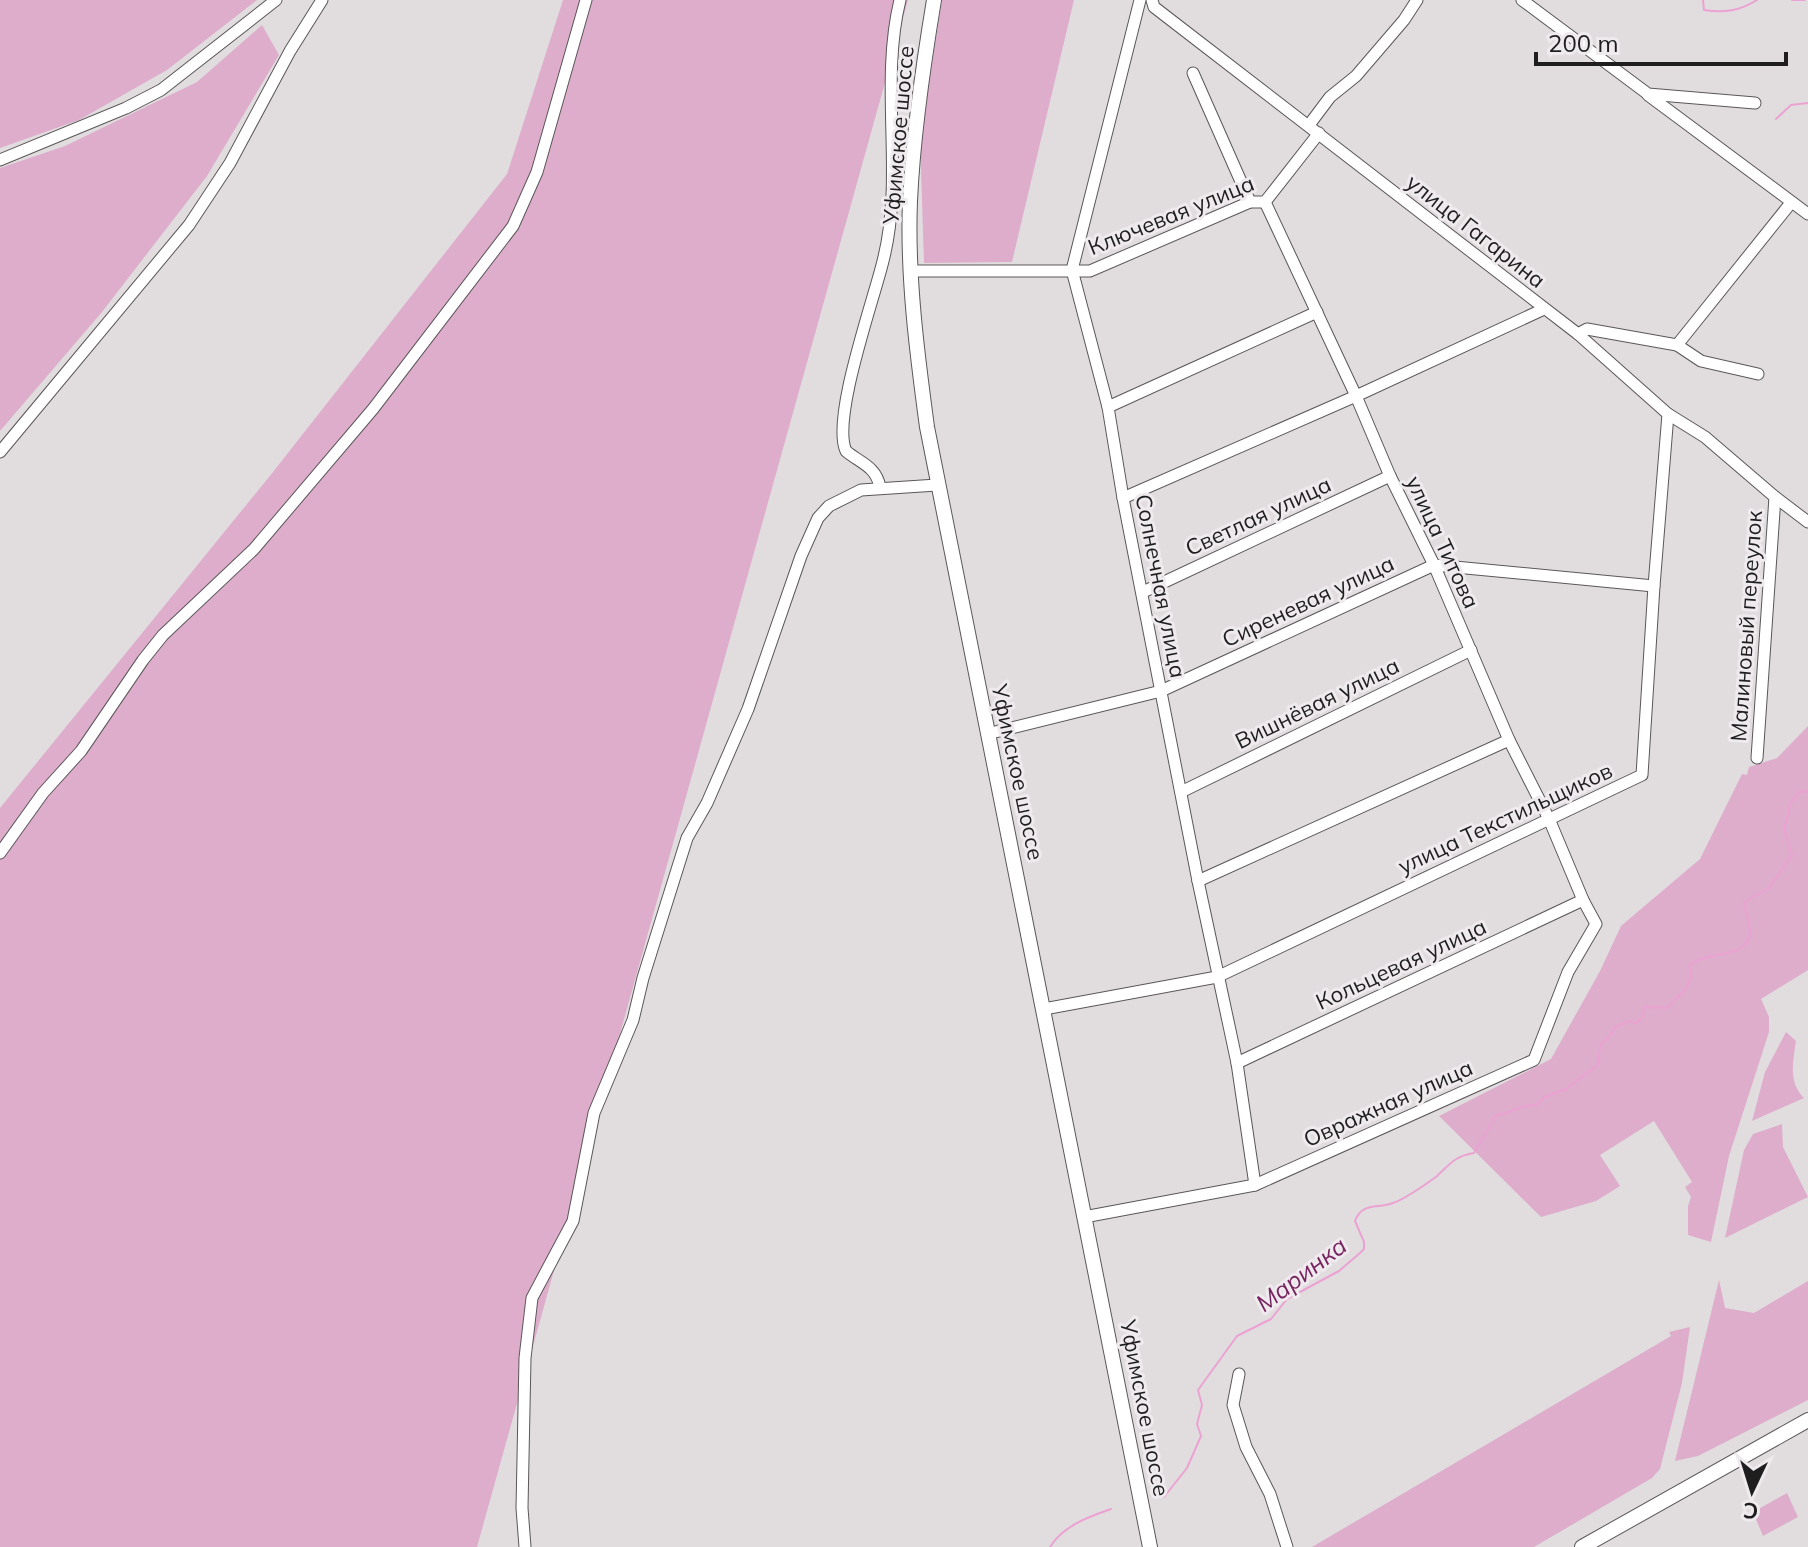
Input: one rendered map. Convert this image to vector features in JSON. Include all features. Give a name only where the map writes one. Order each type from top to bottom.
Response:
[{"type":"main road","name":"Уфимское шоссе","points":[[934,0],[923,69],[910,203],[916,349],[937,485],[1150,1547]]},
{"type":"main road","points":[[1582,1547],[1808,1420]]},
{"type":"street","points":[[0,160],[126,108],[161,90],[276,0]]},
{"type":"street","points":[[0,452],[189,225],[230,163],[290,51],[322,0]]},
{"type":"street","points":[[0,853],[43,793],[81,751],[163,635],[254,549],[373,409],[513,226],[537,172],[586,0]]},
{"type":"street","points":[[880,487],[871,467],[846,451],[841,437],[861,340],[884,259],[892,204],[892,62],[900,0]]},
{"type":"street","name":"Солнечная улица","points":[[1140,0],[1072,270],[1108,407],[1198,881],[1237,1063],[1255,1185]]},
{"type":"street","name":"улица Гагарина","points":[[1152,0],[1154,7],[1578,334],[1668,414],[1705,437],[1775,497]]},
{"type":"street","points":[[1309,125],[1330,97],[1356,76],[1404,20],[1414,3],[1400,0]]},
{"type":"street","points":[[1522,0],[1790,204],[1808,214]]},
{"type":"street","points":[[1193,73],[1250,202]]},
{"type":"street","points":[[1648,94],[1755,103]]},
{"type":"street","name":"Ключевая улица","points":[[913,271],[1090,271],[1250,202],[1265,202],[1319,133]]},
{"type":"street","name":"улица Титова","points":[[1265,202],[1434,565],[1509,740],[1549,819],[1583,900]]},
{"type":"street","points":[[1677,345],[1790,204]]},
{"type":"street","points":[[1123,498],[1544,309]]},
{"type":"street","points":[[1108,407],[1317,312]]},
{"type":"street","points":[[1578,334],[1587,329],[1677,345],[1701,361],[1758,374]]},
{"type":"street","name":"улица Текстильщиков","points":[[1044,1009],[1217,977],[1642,775],[1668,414]]},
{"type":"street","name":"Светлая улица","points":[[1143,592],[1390,476]]},
{"type":"street","points":[[525,1547],[522,1508],[525,1372],[532,1298],[573,1221],[594,1113],[633,1020],[687,838],[707,803],[748,709],[801,556],[818,518],[829,506],[861,490],[937,485]]},
{"type":"street","points":[[1775,497],[1808,522]]},
{"type":"street","name":"Малиновый переулок","points":[[1757,758],[1775,497]]},
{"type":"street","points":[[1434,565],[1654,586]]},
{"type":"street","name":"Сиреневая улица","points":[[987,734],[1161,691],[1434,565]]},
{"type":"street","name":"Вишнёвая улица","points":[[1181,792],[1471,650]]},
{"type":"street","points":[[1198,881],[1509,740]]},
{"type":"street","name":"Кольцевая улица","points":[[1237,1063],[1583,900]]},
{"type":"street","name":"Овражная улица","points":[[1084,1217],[1255,1185],[1534,1060],[1568,972],[1596,924],[1583,900]]},
{"type":"street","points":[[1239,1374],[1233,1405],[1246,1447],[1270,1494],[1287,1547]]},
{"type":"shaded area","points":[[0,0],[257,0],[167,70],[79,120],[0,148]]},
{"type":"shaded area","points":[[563,0],[908,0],[477,1547],[0,1547],[0,808],[273,472],[507,174]]},
{"type":"shaded area","points":[[942,0],[1074,0],[1012,262],[924,263],[920,138]]},
{"type":"shaded area","points":[[262,25],[279,55],[207,176],[102,312],[0,431],[0,168],[65,146],[197,82]]},
{"type":"shaded area","points":[[1808,726],[1808,970],[1761,999],[1769,1017],[1769,1032],[1729,1156],[1711,1242],[1688,1235],[1691,1197],[1685,1187],[1692,1182],[1654,1121],[1600,1155],[1620,1186],[1596,1201],[1541,1217],[1439,1116],[1551,1059],[1621,926],[1700,859],[1742,774],[1747,775],[1749,767],[1777,758]]},
{"type":"shaded area","points":[[1786,1032],[1796,1041],[1794,1078],[1804,1098],[1752,1121],[1765,1072]]},
{"type":"shaded area","points":[[1782,1124],[1783,1147],[1808,1197],[1725,1238],[1744,1150],[1753,1134]]},
{"type":"shaded area","points":[[1719,1280],[1725,1308],[1754,1313],[1808,1281],[1808,1400],[1698,1456],[1675,1461]]},
{"type":"shaded area","points":[[1690,1327],[1682,1383],[1660,1469],[1652,1478],[1534,1547],[1312,1547],[1671,1336],[1669,1332]]},
{"type":"shaded area","points":[[1787,1493],[1798,1517],[1763,1536],[1753,1512]]},
{"type":"waterway","points":[[1703,0],[1704,10],[1718,11],[1738,9],[1757,0]]},
{"type":"waterway","points":[[1792,0],[1805,0]]},
{"type":"waterway","points":[[1776,119],[1791,105],[1808,103]]},
{"type":"waterway","name":"Маринка","points":[[1164,1497],[1187,1468],[1201,1436],[1197,1424],[1202,1405],[1198,1390],[1237,1336],[1271,1319],[1287,1299],[1339,1271],[1364,1249],[1355,1221],[1362,1211],[1403,1198],[1433,1179],[1457,1158],[1474,1153],[1496,1115],[1536,1105],[1545,1097],[1566,1089],[1598,1065],[1600,1045],[1615,1027],[1630,1021],[1635,1024],[1641,1019],[1645,1007],[1667,1008],[1688,985],[1690,966],[1696,961],[1733,951],[1747,942],[1750,930],[1744,902],[1769,888],[1792,855],[1784,830],[1791,802],[1801,791],[1808,792]]},
{"type":"waterway","name":"Маринка","points":[[1050,1547],[1069,1528],[1111,1509]]}]
